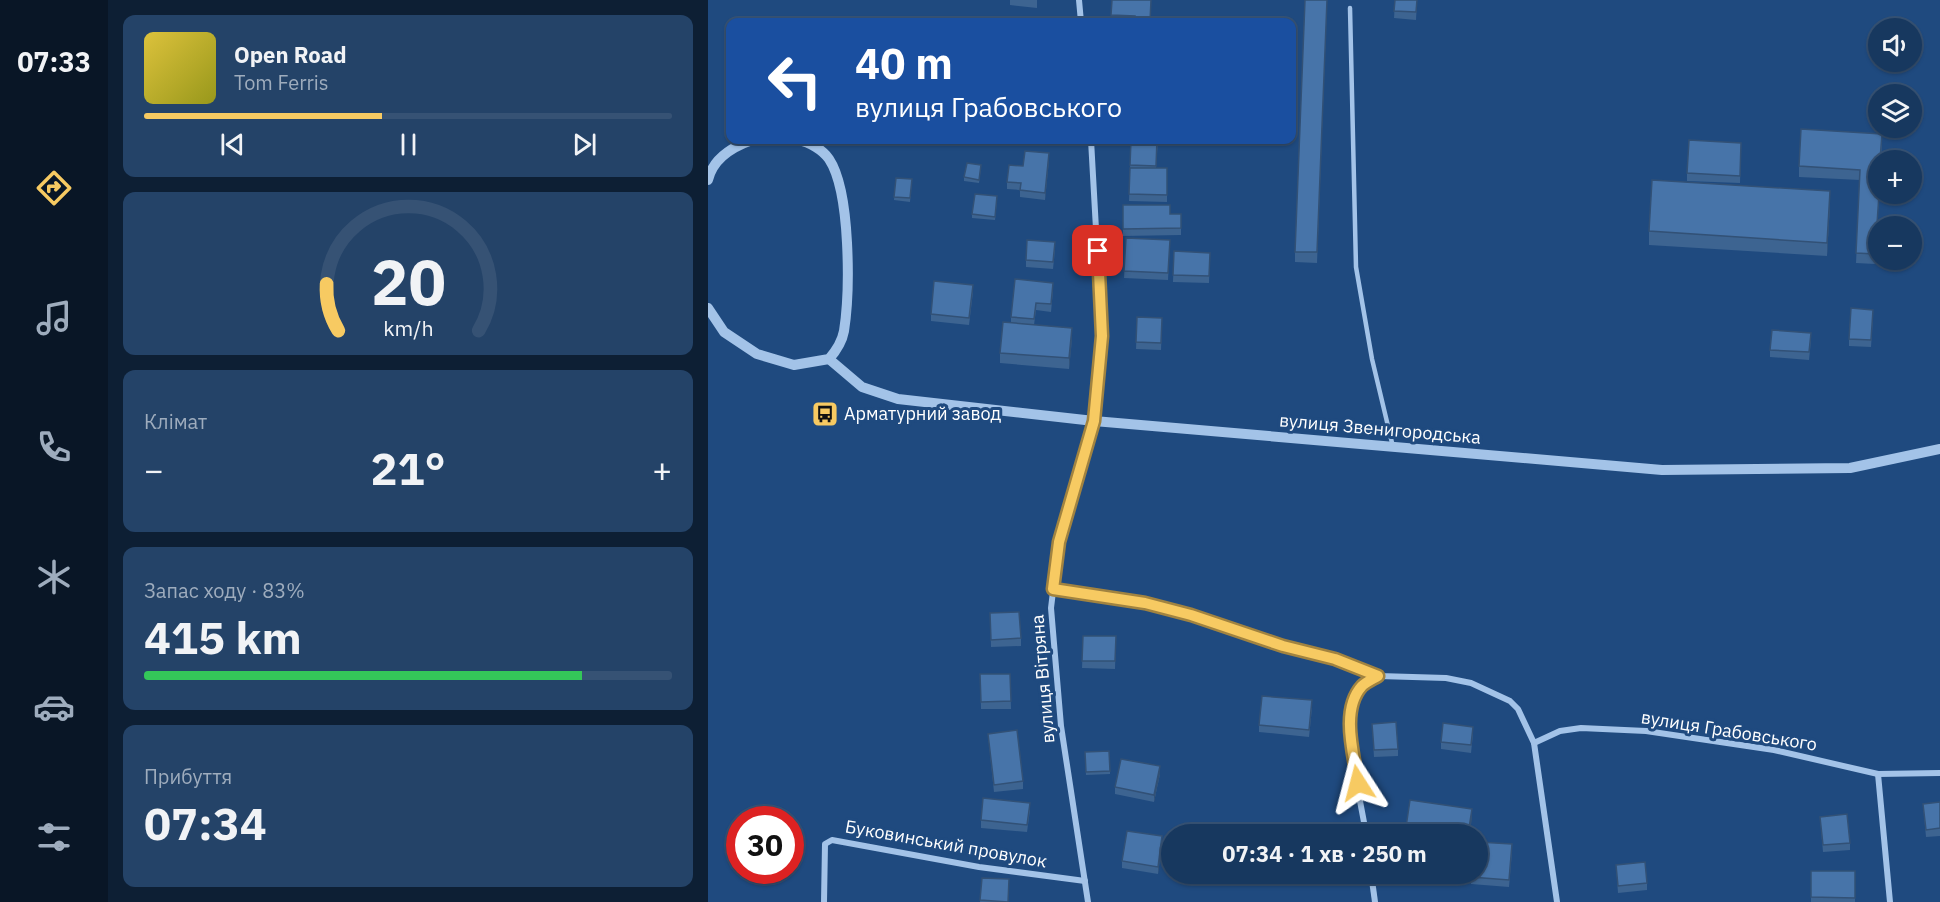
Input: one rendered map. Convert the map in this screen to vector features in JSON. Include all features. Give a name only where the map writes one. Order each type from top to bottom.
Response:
[{"type":"street","points":[[1079,0],[1081,18]]},
{"type":"street","points":[[708,180],[710,171],[728,150],[742,144]]},
{"type":"street","points":[[708,308],[724,332],[756,354],[794,365],[829,359],[838,347],[844,321],[848,261],[840,188],[829,158],[812,144]]},
{"type":"street","name":"вулиця Вітряна","points":[[1088,902],[1061,726],[1053,636],[1053,589],[1059,542],[1094,421],[1102,336],[1091,144]]},
{"type":"street","name":"вулиця Звенигородська","points":[[829,359],[862,387],[898,399],[1094,421],[1662,470],[1850,468],[1940,449]]},
{"type":"street","points":[[1053,589],[1145,603],[1180,612],[1283,646],[1335,659],[1378,676],[1446,678],[1486,688],[1510,701],[1518,709],[1534,743],[1557,902]]},
{"type":"street","points":[[1365,824],[1351,722],[1355,697],[1363,685],[1378,676]]},
{"type":"street","name":"вулиця Грабовського","points":[[1534,743],[1560,731],[1581,728],[1646,731],[1774,750],[1878,774],[1940,772]]},
{"type":"street","points":[[1878,774],[1890,902]]},
{"type":"street","name":"Буковинський провулок","points":[[824,902],[823,854],[825,844],[832,840],[979,867],[1085,881]]},
{"type":"street","points":[[1373,884],[1375,902]]},
{"type":"lane","points":[[1350,8],[1356,267],[1372,359],[1393,447]]},
{"type":"building","points":[[1112,0],[1151,0],[1150,18],[1111,15]]},
{"type":"building","points":[[1305,0],[1327,0],[1317,252],[1295,252]]},
{"type":"building","points":[[1395,0],[1417,0],[1416,12],[1394,11]]},
{"type":"building","points":[[1801,129],[1868,133],[1868,138],[1882,138],[1881,150],[1868,150],[1868,204],[1878,204],[1878,216],[1868,216],[1868,254],[1856,253],[1860,170],[1799,166]]},
{"type":"building","points":[[1689,140],[1741,143],[1740,176],[1687,173]]},
{"type":"building","points":[[1131,144],[1157,144],[1156,166],[1130,165]]},
{"type":"building","points":[[1025,151],[1049,153],[1045,193],[1020,190],[1021,183],[1007,182],[1009,165],[1023,166]]},
{"type":"building","points":[[967,163],[981,165],[979,180],[964,177]]},
{"type":"building","points":[[1130,168],[1167,168],[1167,195],[1129,194]]},
{"type":"building","points":[[896,178],[912,179],[910,198],[894,197]]},
{"type":"building","points":[[1652,180],[1830,191],[1827,243],[1649,231]]},
{"type":"building","points":[[975,194],[997,196],[995,217],[972,214]]},
{"type":"building","points":[[1123,205],[1170,205],[1170,214],[1181,214],[1181,228],[1123,229]]},
{"type":"building","points":[[1126,238],[1170,240],[1168,273],[1124,271]]},
{"type":"building","points":[[1027,240],[1055,242],[1053,262],[1026,260]]},
{"type":"building","points":[[1174,251],[1210,253],[1209,276],[1173,275]]},
{"type":"building","points":[[1015,279],[1053,283],[1051,304],[1036,303],[1034,319],[1011,317]]},
{"type":"building","points":[[934,281],[973,285],[969,318],[931,314]]},
{"type":"building","points":[[1851,308],[1873,310],[1871,340],[1849,339]]},
{"type":"building","points":[[1137,317],[1162,318],[1161,343],[1136,342]]},
{"type":"building","points":[[1003,322],[1072,328],[1069,358],[1000,353]]},
{"type":"building","points":[[1772,330],[1811,333],[1809,352],[1770,350]]},
{"type":"building","points":[[1019,612],[1021,638],[991,640],[990,613]]},
{"type":"building","points":[[1083,636],[1116,636],[1115,661],[1082,661]]},
{"type":"building","points":[[980,674],[1010,674],[1011,701],[981,702]]},
{"type":"building","points":[[1262,696],[1312,700],[1309,730],[1259,725]]},
{"type":"building","points":[[1396,722],[1398,749],[1374,750],[1372,724]]},
{"type":"building","points":[[1443,723],[1473,727],[1471,745],[1441,742]]},
{"type":"building","points":[[1017,730],[1023,781],[994,785],[988,734]]},
{"type":"building","points":[[1109,751],[1110,771],[1086,772],[1085,752]]},
{"type":"building","points":[[1121,759],[1160,766],[1154,795],[1115,787]]},
{"type":"building","points":[[983,798],[1030,803],[1027,825],[981,820]]},
{"type":"building","points":[[1410,800],[1472,809],[1470,824],[1406,824]]},
{"type":"building","points":[[1940,802],[1940,828],[1926,830],[1923,804]]},
{"type":"building","points":[[1847,814],[1850,843],[1823,845],[1820,817]]},
{"type":"building","points":[[1127,831],[1161,836],[1158,867],[1122,861]]},
{"type":"building","points":[[1488,843],[1512,844],[1509,880],[1488,878]]},
{"type":"building","points":[[1645,862],[1647,883],[1618,886],[1616,865]]},
{"type":"building","points":[[1811,871],[1855,871],[1855,898],[1811,897]]},
{"type":"building","points":[[982,878],[1009,879],[1008,902],[980,900]]},
{"type":"place","name":"Арматурний завод","points":[[825,414]]},
{"type":"route","points":[[1098,251],[1102,336],[1094,421],[1059,542],[1053,589],[1145,603],[1191,615],[1283,646],[1335,659],[1378,676],[1363,685],[1355,697],[1353,707],[1351,734],[1358,783]]}]
